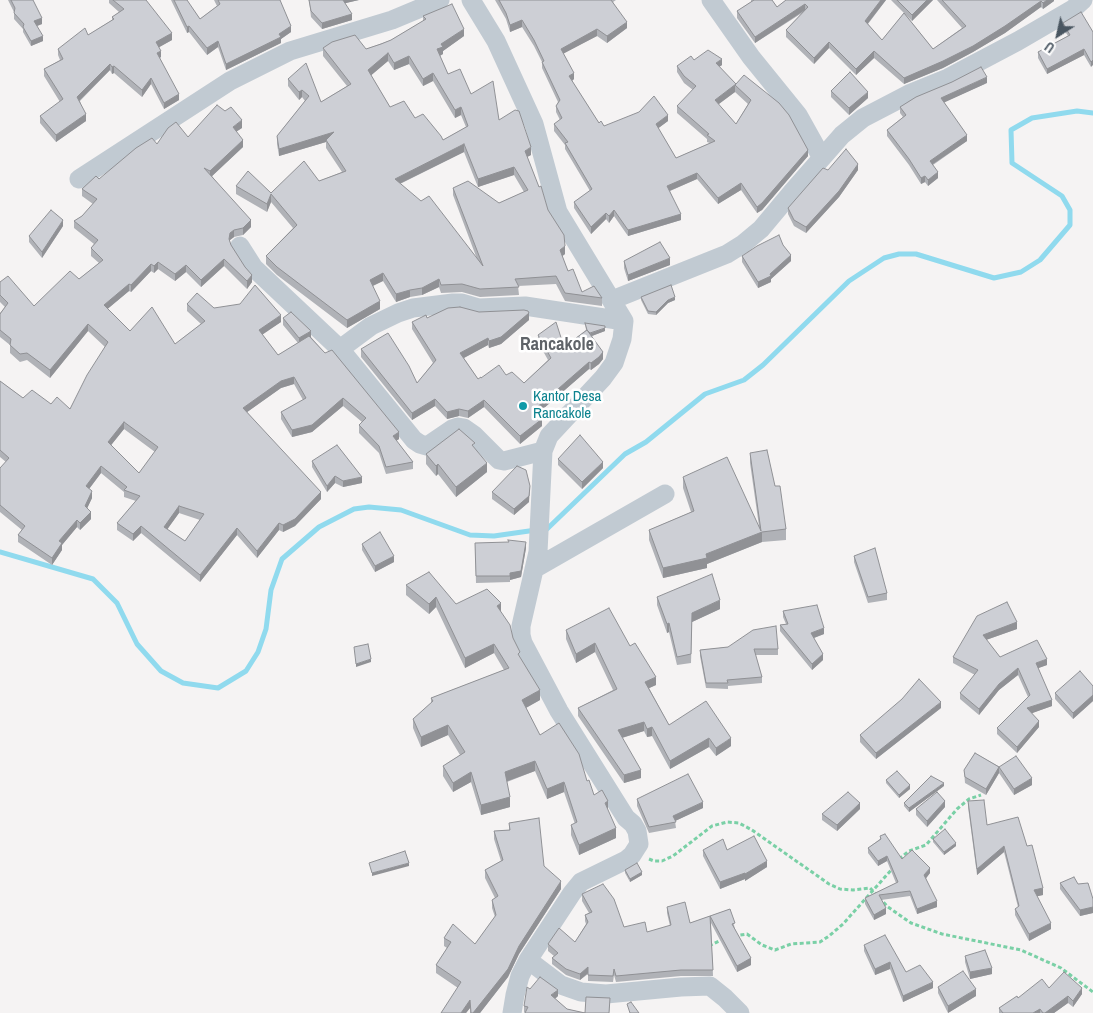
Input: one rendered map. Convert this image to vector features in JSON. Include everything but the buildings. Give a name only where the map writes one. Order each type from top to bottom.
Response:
[{"type":"street","points":[[79,179],[230,80],[290,51],[392,20],[440,0]]},
{"type":"street","points":[[471,0],[496,41],[534,124],[558,212],[624,321],[622,339],[614,363],[603,378],[549,436],[543,451],[536,560],[521,626],[523,643],[560,711],[626,818],[637,831],[639,844],[626,860],[581,882],[572,893],[528,960],[514,994],[512,1013]]},
{"type":"street","points":[[712,0],[751,58],[798,115],[822,158]]},
{"type":"street","points":[[612,300],[727,254],[743,244],[761,230],[842,135],[864,118],[911,93],[948,78],[1018,41],[1073,9],[1084,0]]},
{"type":"street","points":[[240,246],[254,268],[340,349],[414,440],[427,446],[458,427],[464,428],[474,435],[499,460],[504,462],[543,451]]},
{"type":"street","points":[[340,349],[371,326],[398,313],[413,308],[453,303],[479,308],[525,306],[624,321]]},
{"type":"street","points":[[536,560],[665,494]]},
{"type":"street","points":[[528,960],[561,985],[581,992],[606,994],[710,986],[740,1013]]},
{"type":"path","points":[[704,948],[725,938],[742,933],[747,934],[762,945],[775,950],[791,944],[820,942],[843,924],[904,854],[926,845],[957,809],[969,799],[980,795]]},
{"type":"path","points":[[635,851],[651,860],[662,861],[674,856],[712,826],[727,822],[739,823],[829,884],[853,890],[870,888],[874,890],[888,907],[911,923],[942,934],[1021,950],[1060,968],[1093,992]]},
{"type":"waterway","points":[[544,529],[547,529],[625,454],[646,442],[705,394],[744,380],[763,365],[849,281],[884,258],[899,254],[916,254],[994,278],[1021,272],[1040,260],[1070,225],[1070,210],[1062,196],[1012,163],[1011,130],[1032,118],[1077,111],[1093,113]]},
{"type":"waterway","points":[[0,552],[93,579],[117,603],[137,644],[161,671],[183,683],[218,688],[246,671],[258,652],[266,629],[271,590],[282,559],[319,527],[354,509],[369,507],[401,510],[470,535],[494,536],[536,530]]},
{"type":"place","name":"Kantor Desa Rancakole","points":[[523,406]]},
{"type":"district","name":"Rancakole","points":[[557,345]]}]
